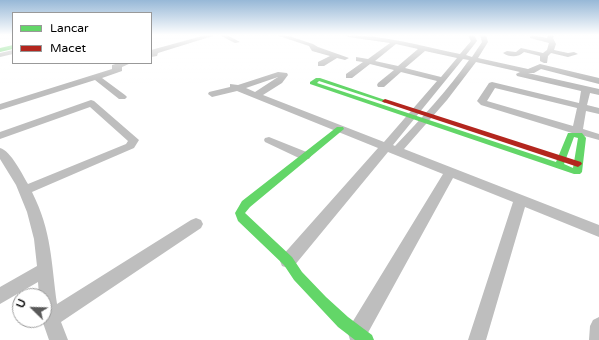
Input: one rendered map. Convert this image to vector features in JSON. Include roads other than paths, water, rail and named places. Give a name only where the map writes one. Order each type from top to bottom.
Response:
[{"type":"street","points":[[322,51],[345,58]]},
{"type":"street","points":[[349,76],[380,51]]},
{"type":"street","points":[[381,85],[421,51]]},
{"type":"street","points":[[435,51],[528,71],[531,71],[538,66],[599,81]]},
{"type":"street","points":[[392,148],[414,114],[467,51]]},
{"type":"street","points":[[288,261],[392,148],[426,118],[475,60],[480,51]]},
{"type":"street","points":[[507,53],[518,54],[534,51]]},
{"type":"street","points":[[547,68],[549,51]]},
{"type":"street","points":[[557,51],[568,55],[574,54]]},
{"type":"street","points":[[0,55],[12,52]]},
{"type":"street","points":[[321,64],[336,55]]},
{"type":"street","points":[[359,59],[443,80]]},
{"type":"street","points":[[0,107],[76,78],[96,77],[118,70],[112,65]]},
{"type":"street","points":[[502,70],[599,92]]},
{"type":"street","points":[[212,94],[278,74],[284,75],[279,81],[256,95]]},
{"type":"street","points":[[96,77],[122,97]]},
{"type":"street","points":[[414,114],[318,79],[312,83],[561,159],[578,160],[582,138],[577,132]]},
{"type":"street","points":[[599,111],[495,85],[492,85],[482,101],[484,104],[490,106],[577,132],[599,137]]},
{"type":"street","points":[[235,87],[599,231]]},
{"type":"street","points":[[577,132],[586,89]]},
{"type":"street","points":[[0,136],[91,103],[134,140],[133,143],[25,190]]},
{"type":"street","points":[[340,129],[246,204],[240,214],[242,218],[288,261],[298,276],[321,301],[362,337],[450,172]]},
{"type":"street","points":[[561,159],[571,134],[577,132]]},
{"type":"street","points":[[268,140],[305,156]]},
{"type":"street","points":[[0,152],[12,167],[25,190],[37,218],[44,250],[47,288]]},
{"type":"street","points":[[477,340],[520,200]]},
{"type":"street","points":[[59,340],[55,332],[52,317],[196,224]]},
{"type":"street","points":[[0,296],[46,269]]},
{"type":"street","points":[[598,340],[599,326]]}]
